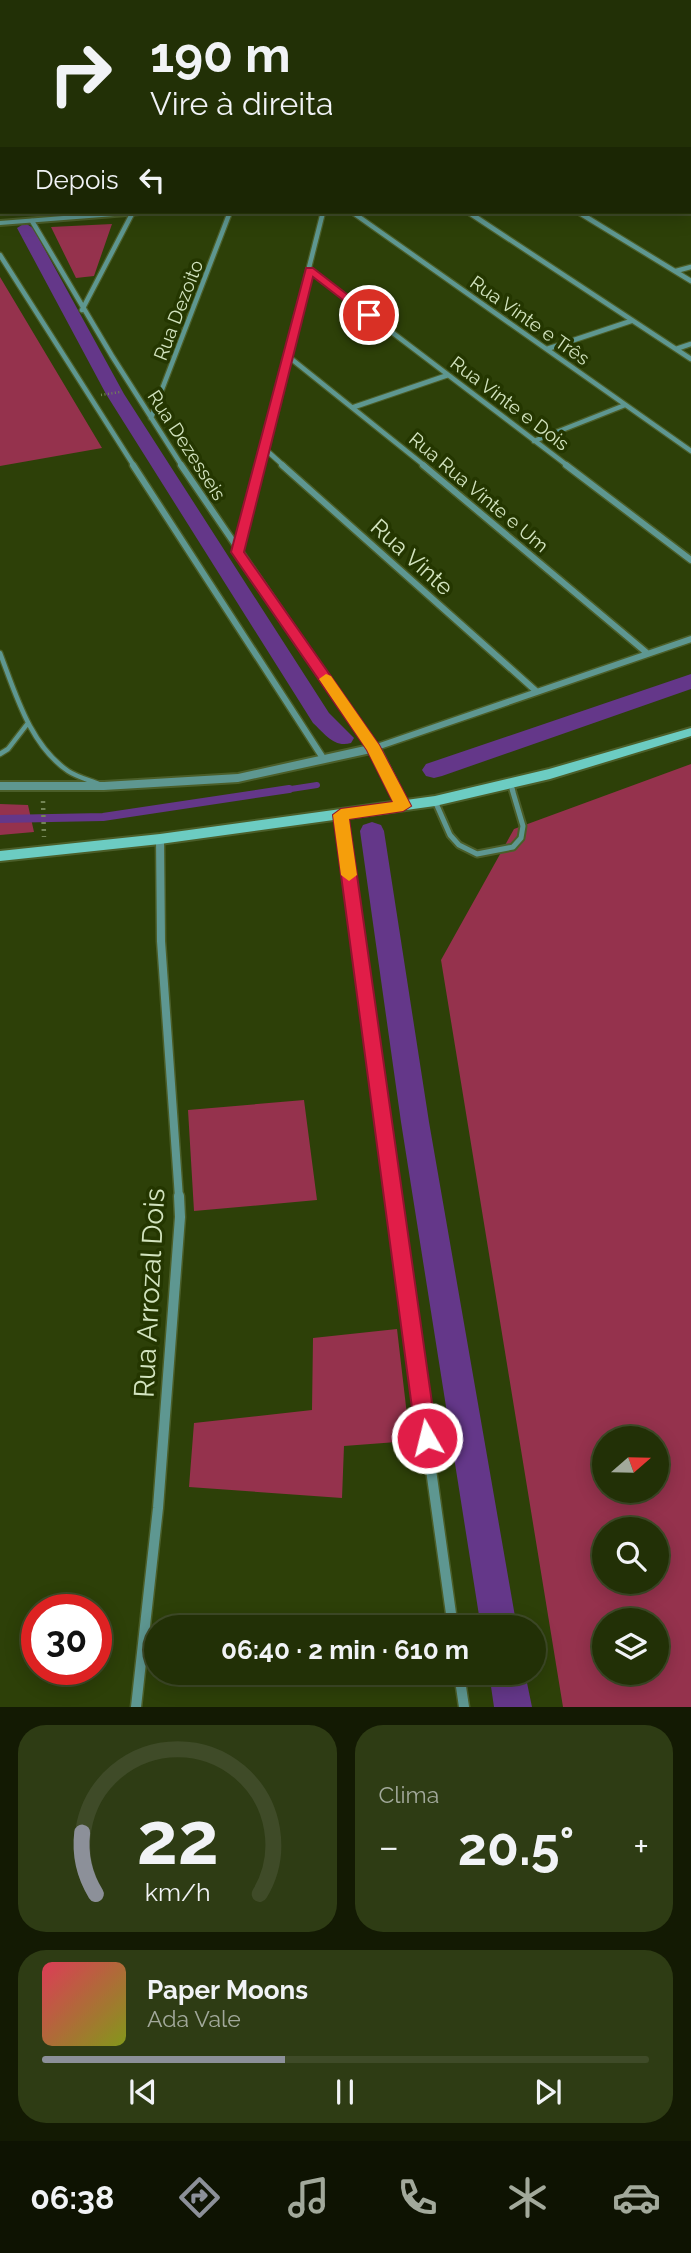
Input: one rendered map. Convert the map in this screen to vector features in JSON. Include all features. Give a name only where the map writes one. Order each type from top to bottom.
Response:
[{"type":"main road","points":[[0,856],[160,839],[435,802],[511,785],[691,733]]},
{"type":"street","points":[[0,223],[111,214]]},
{"type":"street","points":[[82,310],[132,214]]},
{"type":"street","name":"Rua Dezoito","points":[[151,418],[229,214]]},
{"type":"street","points":[[237,552],[289,357],[323,214]]},
{"type":"street","name":"Rua Vinte e Três","points":[[355,214],[691,452]]},
{"type":"street","points":[[471,214],[691,359]]},
{"type":"street","points":[[582,214],[691,281]]},
{"type":"street","name":"Rua Dezesseis","points":[[32,221],[82,310],[237,552],[374,748]]},
{"type":"street","points":[[0,255],[192,558],[323,758]]},
{"type":"street","points":[[676,271],[691,267]]},
{"type":"street","name":"Rua Vinte e Dois","points":[[310,270],[691,560]]},
{"type":"street","points":[[547,349],[631,320]]},
{"type":"street","points":[[676,349],[691,344]]},
{"type":"street","name":"Rua Rua Vinte e Um","points":[[289,357],[354,407],[647,653]]},
{"type":"street","points":[[354,407],[449,376]]},
{"type":"street","points":[[534,441],[625,405]]},
{"type":"street","name":"Rua Vinte","points":[[265,449],[536,691]]},
{"type":"street","points":[[0,786],[104,786],[238,778],[374,748],[691,639]]},
{"type":"street","points":[[374,748],[403,806]]},
{"type":"street","points":[[341,815],[451,1615]]},
{"type":"street","name":"Rua Arrozal Dois","points":[[136,1707],[158,1508],[180,1217],[162,941],[160,839]]},
{"type":"street","points":[[461,1685],[464,1707]]},
{"type":"lane","points":[[0,653],[28,723],[47,750],[68,772],[104,786]]},
{"type":"lane","points":[[0,754],[8,749],[28,723]]},
{"type":"lane","points":[[435,802],[450,835],[459,845],[477,854],[513,847],[521,838],[523,827],[511,785]]},
{"type":"path","points":[[108,394],[119,392]]},
{"type":"path","points":[[43,798],[44,832]]},
{"type":"shaded area","points":[[112,224],[94,276],[76,278],[51,227]]},
{"type":"shaded area","points":[[0,277],[102,448],[0,466]]},
{"type":"shaded area","points":[[691,764],[691,1707],[563,1707],[441,960],[514,829]]},
{"type":"shaded area","points":[[0,804],[28,805],[34,832],[0,835]]},
{"type":"shaded area","points":[[304,1100],[317,1200],[194,1211],[188,1110]]},
{"type":"shaded area","points":[[397,1329],[410,1441],[344,1446],[342,1498],[189,1487],[194,1423],[312,1410],[313,1338]]},
{"type":"waterway","points":[[25,228],[115,394],[321,718],[343,738]]},
{"type":"waterway","points":[[434,770],[691,681]]},
{"type":"waterway","points":[[278,791],[317,785]]},
{"type":"waterway","points":[[0,819],[103,817],[289,789]]},
{"type":"waterway","points":[[372,831],[415,1122],[497,1615]]},
{"type":"waterway","points":[[509,1685],[513,1707]]},
{"type":"slow traffic","points":[[326,679],[374,748],[403,806],[341,815],[349,875]]},
{"type":"route","points":[[369,315],[310,270],[237,552],[374,748],[403,806],[341,815],[427,1438]]}]
